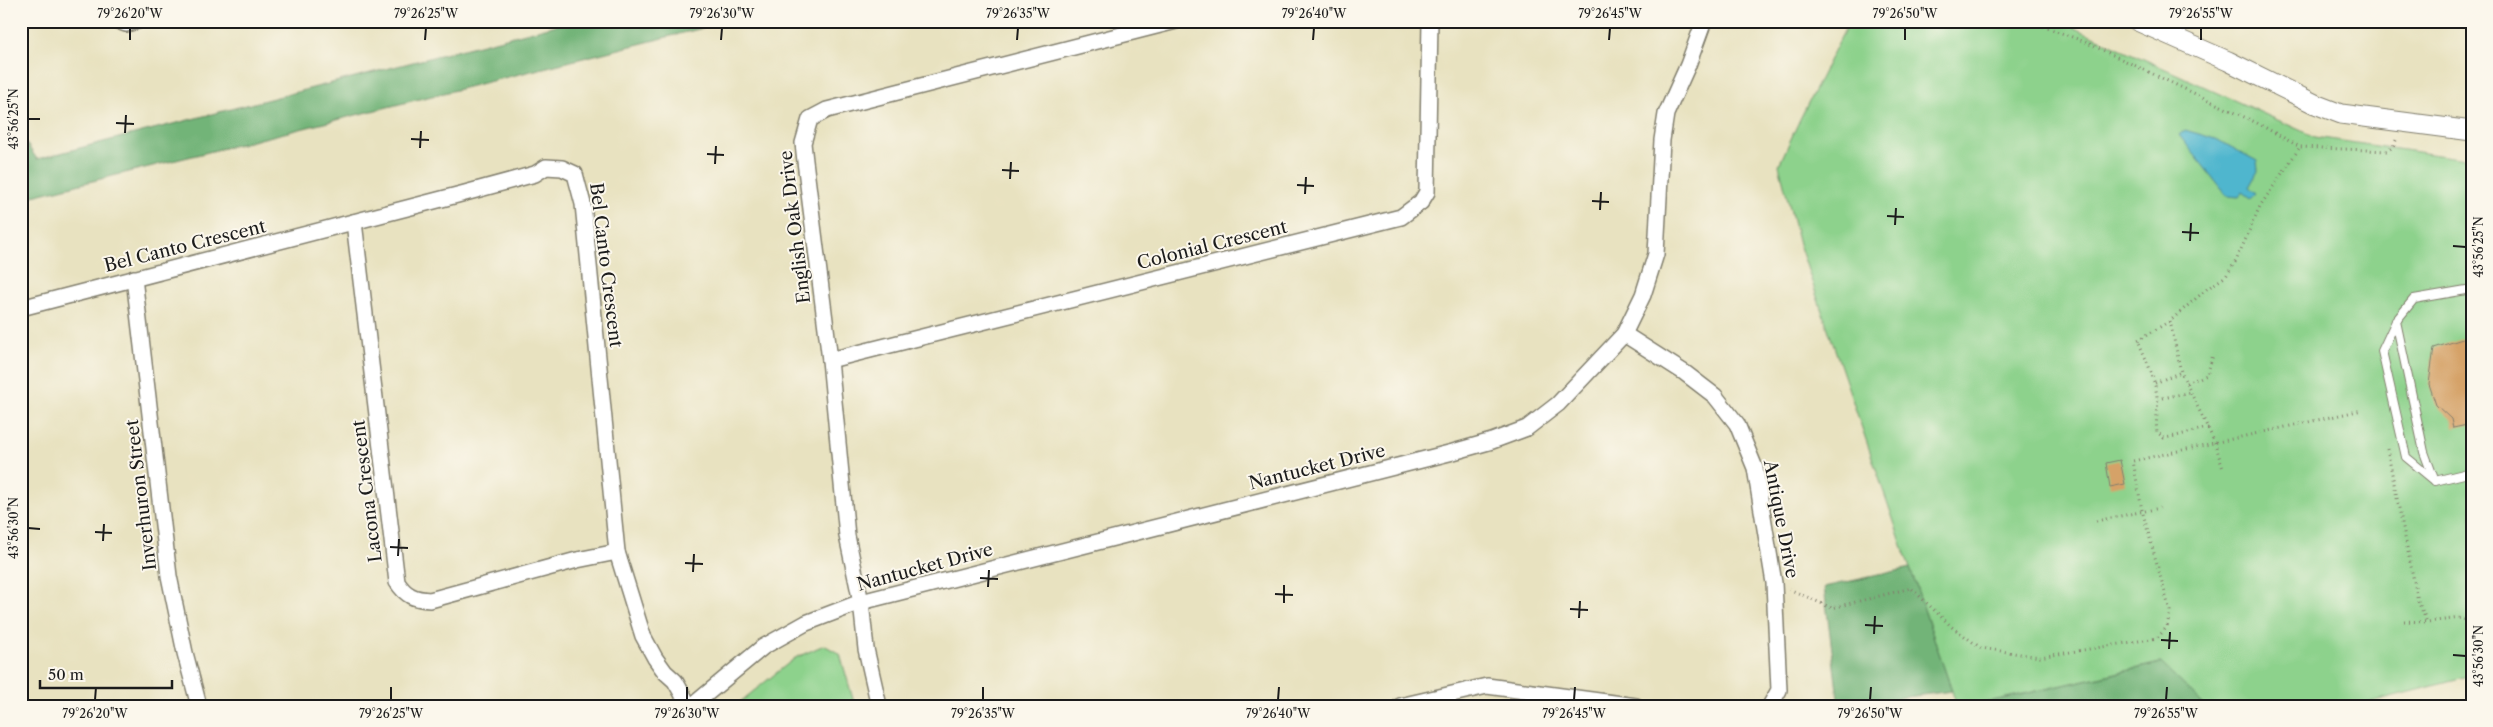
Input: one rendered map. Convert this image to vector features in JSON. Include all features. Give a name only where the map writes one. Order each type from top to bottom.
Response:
[{"type":"street","points":[[118,21],[126,24],[138,21]]},
{"type":"street","name":"English Oak Drive","points":[[879,706],[866,649],[861,602],[847,536],[830,360],[803,143],[810,119],[827,110],[1176,21]]},
{"type":"street","name":"Colonial Crescent","points":[[830,360],[1401,217],[1421,202],[1427,192],[1430,21]]},
{"type":"street","name":"Nantucket Drive","points":[[691,706],[763,647],[806,623],[861,602],[1492,442],[1527,428],[1558,404],[1624,334],[1643,296],[1656,254],[1662,140],[1666,114],[1688,65],[1704,21]]},
{"type":"street","points":[[2137,21],[2228,61],[2315,104],[2341,114],[2472,132]]},
{"type":"street","name":"Bel Canto Crescent","points":[[21,308],[535,174],[546,167],[562,168],[575,174],[584,204],[617,552],[643,636],[655,658],[665,672],[675,681],[691,706]]},
{"type":"street","name":"Lacona Crescent","points":[[354,222],[397,582],[404,593],[414,599],[430,600],[577,560],[617,552]]},
{"type":"street","name":"Inverhuron Street","points":[[134,278],[169,576],[185,653],[199,706]]},
{"type":"street","name":"Antique Drive","points":[[1624,334],[1685,373],[1715,396],[1737,424],[1755,468],[1774,583],[1779,690],[1770,706]]},
{"type":"street","points":[[1400,706],[1488,686],[1636,706]]},
{"type":"lane","points":[[2435,481],[2406,457],[2382,351],[2396,321],[2414,299],[2472,289]]},
{"type":"lane","points":[[2396,321],[2424,452],[2435,481]]},
{"type":"lane","points":[[2435,481],[2472,472]]},
{"type":"path","points":[[2029,21],[2083,41],[2257,123],[2300,146],[2387,151],[2393,147],[2404,124]]},
{"type":"path","points":[[2208,428],[2188,431],[2180,436],[2164,438],[2157,432],[2155,420],[2158,399],[2155,383],[2138,340],[2170,321],[2208,288],[2226,276],[2236,261],[2260,206],[2300,146]]},
{"type":"path","points":[[2170,321],[2180,372],[2215,443],[2223,470]]},
{"type":"path","points":[[2186,383],[2207,375],[2213,356]]},
{"type":"path","points":[[2155,383],[2180,372]]},
{"type":"path","points":[[2158,399],[2190,392]]},
{"type":"path","points":[[1774,583],[1832,608],[1911,588],[1952,627],[1981,648],[2040,658],[2157,638],[2166,627],[2170,611],[2142,510],[2133,461],[2362,410]]},
{"type":"path","points":[[2387,449],[2418,600],[2427,622]]},
{"type":"path","points":[[2096,522],[2142,510],[2160,508]]},
{"type":"path","points":[[2404,621],[2427,622],[2461,618],[2470,622]]},
{"type":"green space","points":[[572,21],[731,21],[21,199],[21,136],[37,159]]},
{"type":"green space","points":[[1849,21],[2060,21],[2315,137],[2472,160],[2472,676],[2355,706],[2205,706],[2160,663],[1971,706],[1957,706],[1799,244],[1779,165]]},
{"type":"green space","points":[[1910,568],[1952,691],[1839,706],[1824,587]]},
{"type":"green space","points":[[824,645],[840,654],[855,706],[735,706],[795,658]]},
{"type":"green space","points":[[2161,663],[2205,706],[1971,706]]},
{"type":"water","points":[[2185,130],[2216,139],[2257,161],[2258,171],[2249,187],[2256,193],[2251,198],[2243,192],[2239,197],[2227,196],[2179,135]]},
{"type":"building","points":[[2472,336],[2472,424],[2453,428],[2451,419],[2436,405],[2429,384],[2434,348]]},
{"type":"building","points":[[2120,460],[2125,484],[2110,487],[2106,463]]}]
